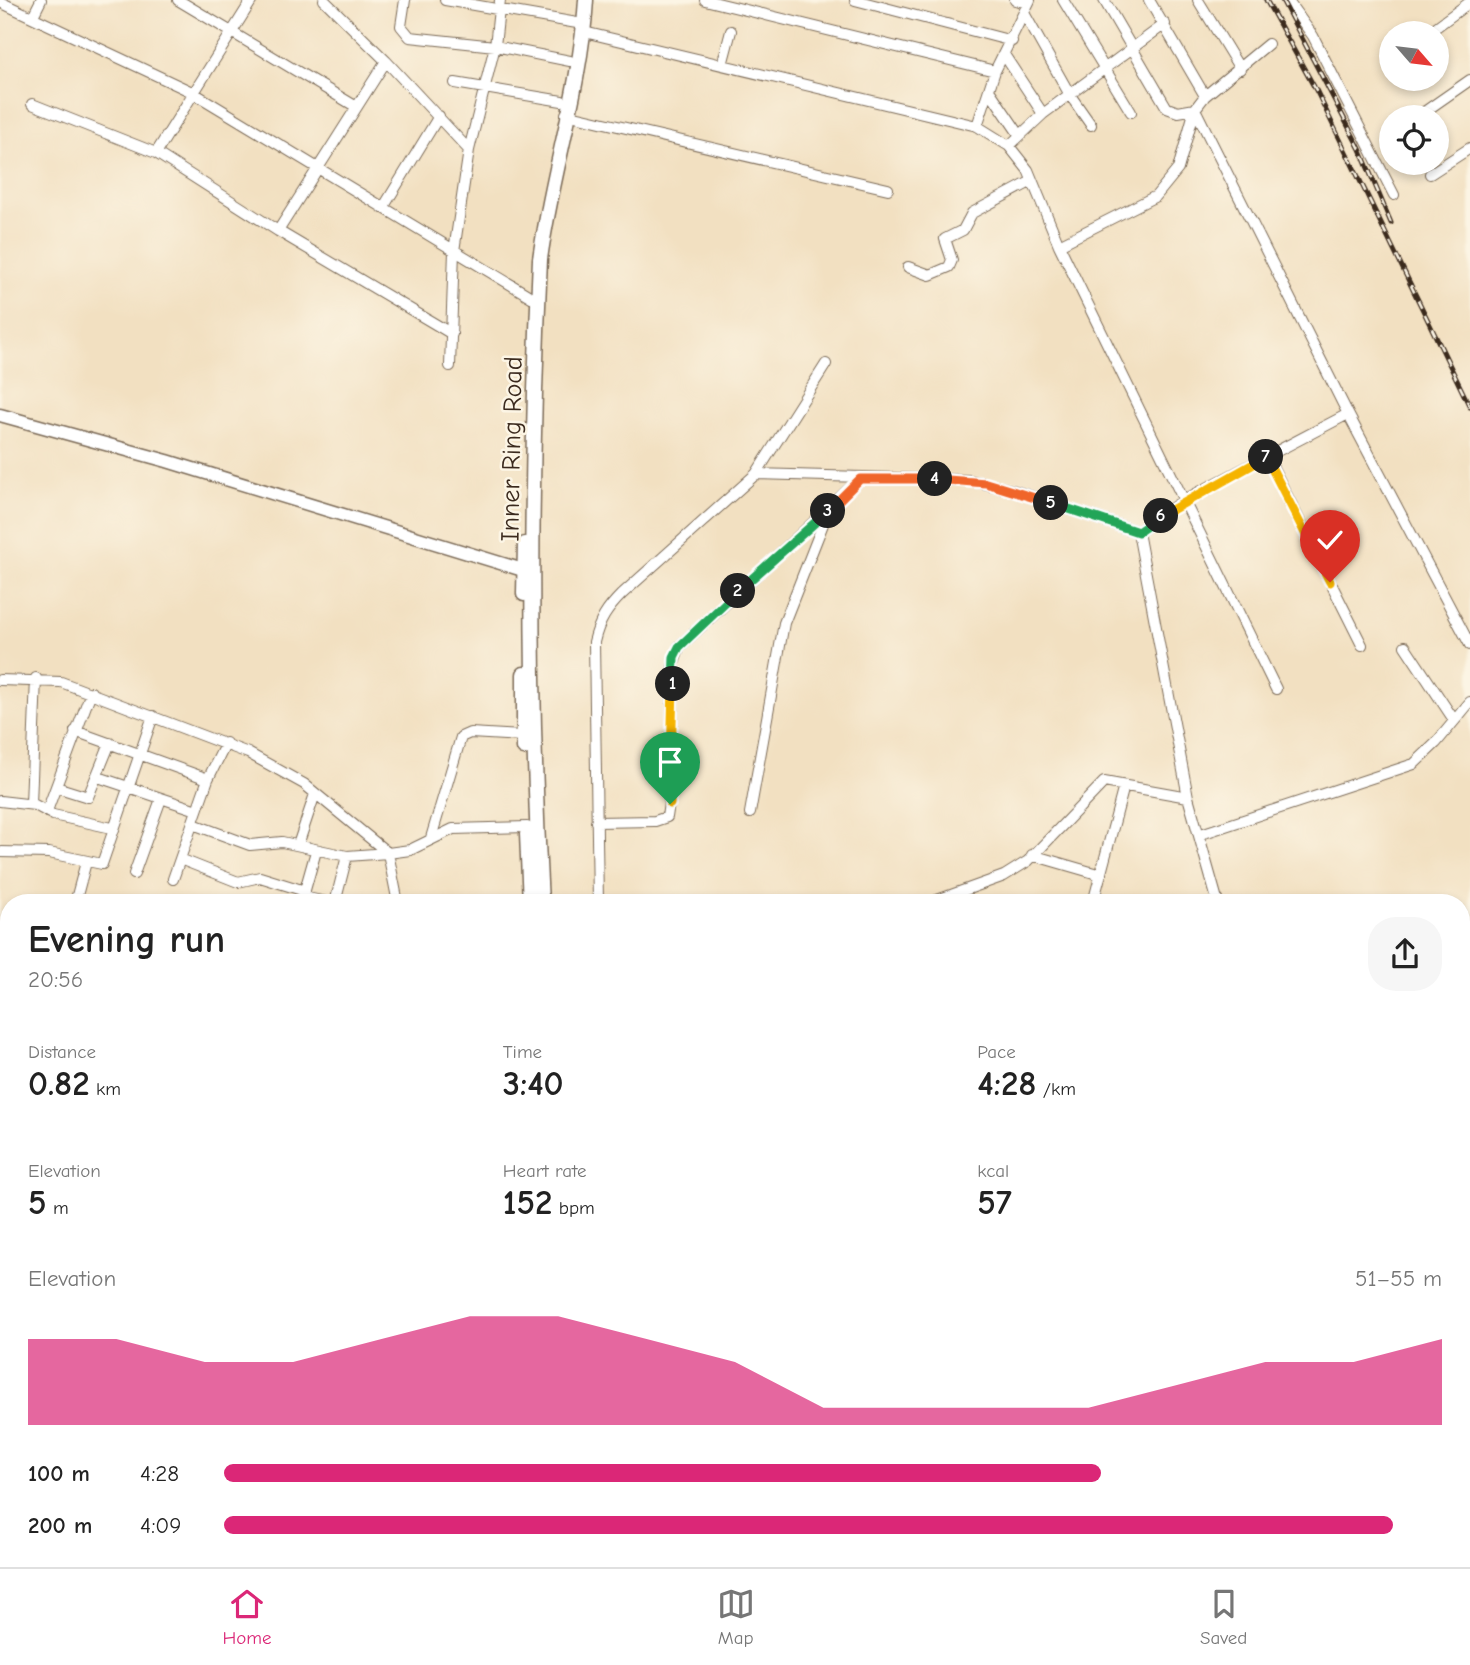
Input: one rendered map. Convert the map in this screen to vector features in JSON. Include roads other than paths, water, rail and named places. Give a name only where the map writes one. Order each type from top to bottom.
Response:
[{"type":"main road","name":"Inner Ring Road","points":[[564,108],[570,61],[580,28],[578,0]]},
{"type":"main road","name":"Inner Ring Road","points":[[530,894],[523,736],[538,218],[586,0]]},
{"type":"main road","name":"Inner Ring Road","points":[[528,574],[533,759],[540,894]]},
{"type":"street","points":[[33,16],[41,0]]},
{"type":"street","points":[[178,0],[355,106]]},
{"type":"street","points":[[156,153],[252,0]]},
{"type":"street","points":[[324,0],[386,61],[469,150]]},
{"type":"street","points":[[405,0],[401,26],[410,37],[495,46],[570,61]]},
{"type":"street","points":[[446,0],[499,4],[722,65],[977,126],[1009,146],[1019,155],[1032,181],[1059,245],[1276,689]]},
{"type":"street","points":[[705,0],[995,72]]},
{"type":"street","points":[[855,0],[1012,41]]},
{"type":"street","points":[[1015,0],[1027,5],[1070,95],[1091,125]]},
{"type":"street","points":[[1063,0],[1130,112]]},
{"type":"street","points":[[1104,0],[1167,108],[1178,112],[1195,109]]},
{"type":"street","points":[[1149,0],[1205,96]]},
{"type":"street","points":[[1198,0],[1240,69]]},
{"type":"street","points":[[1287,0],[1313,36],[1394,195]]},
{"type":"street","points":[[0,2],[192,92],[535,299]]},
{"type":"street","points":[[1444,21],[1470,2]]},
{"type":"street","points":[[450,366],[454,251],[469,150],[495,46],[499,4]]},
{"type":"street","points":[[977,126],[995,72],[1006,56],[1027,5]]},
{"type":"street","points":[[1009,146],[1043,114],[1165,24]]},
{"type":"street","points":[[722,65],[731,31]]},
{"type":"street","points":[[1059,245],[1156,197],[1178,169],[1195,109],[1205,96],[1268,44]]},
{"type":"street","points":[[1006,56],[1043,114]]},
{"type":"street","points":[[278,231],[386,61]]},
{"type":"street","points":[[1434,105],[1470,80]]},
{"type":"street","points":[[455,83],[485,87],[888,189]]},
{"type":"street","points":[[989,90],[1019,134]]},
{"type":"street","points":[[32,104],[156,153],[278,231],[452,334]]},
{"type":"street","points":[[1195,109],[1348,414],[1470,645]]},
{"type":"street","points":[[383,208],[439,116]]},
{"type":"street","points":[[1449,162],[1470,148]]},
{"type":"street","points":[[908,267],[930,275],[949,267],[952,260],[945,239],[963,230],[972,213],[1032,181]]},
{"type":"street","points":[[598,894],[594,642],[598,625],[606,610],[622,594],[756,474],[826,364]]},
{"type":"street","points":[[1138,532],[1184,500],[1348,414]]},
{"type":"street","points":[[0,415],[167,461],[528,574]]},
{"type":"street","points":[[1268,456],[1362,645]]},
{"type":"street","points":[[756,474],[969,480],[986,483],[1138,532]]},
{"type":"street","points":[[596,822],[656,821],[667,817],[671,790],[673,667],[679,647],[860,479]]},
{"type":"street","points":[[750,813],[784,623],[814,541],[829,510]]},
{"type":"street","points":[[1138,532],[1188,797],[1217,894]]},
{"type":"street","points":[[1405,646],[1454,720]]},
{"type":"street","points":[[31,804],[36,678]]},
{"type":"street","points":[[0,680],[36,678],[61,682],[91,692],[226,743],[304,784],[388,853],[396,894]]},
{"type":"street","points":[[47,811],[91,692]]},
{"type":"street","points":[[1201,834],[1414,764],[1436,743],[1470,702]]},
{"type":"street","points":[[0,852],[49,853],[102,864],[112,828],[141,755],[153,716]]},
{"type":"street","points":[[75,731],[208,779]]},
{"type":"street","points":[[431,838],[461,737],[470,733],[523,736]]},
{"type":"street","points":[[56,787],[86,797],[92,792],[110,743]]},
{"type":"street","points":[[173,879],[208,779],[226,743]]},
{"type":"street","points":[[98,777],[197,810]]},
{"type":"street","points":[[954,894],[1004,876],[1032,855],[1066,819],[1078,811],[1100,785],[1110,782],[1188,797]]},
{"type":"street","points":[[1096,894],[1124,786]]},
{"type":"street","points":[[298,845],[316,794]]},
{"type":"street","points":[[134,874],[160,799]]},
{"type":"street","points":[[0,802],[31,804],[47,811],[112,828]]},
{"type":"street","points":[[193,824],[250,845],[282,842],[347,856],[410,850],[453,830],[527,827]]},
{"type":"street","points":[[303,894],[316,851]]},
{"type":"street","points":[[1032,855],[1101,875]]},
{"type":"street","points":[[334,894],[347,856]]},
{"type":"street","points":[[180,859],[238,882],[260,877],[296,894]]},
{"type":"street","points":[[77,894],[86,862]]},
{"type":"railway","points":[[1266,0],[1317,92],[1470,407]]},
{"type":"railway","points":[[1282,0],[1360,149],[1391,223]]}]
